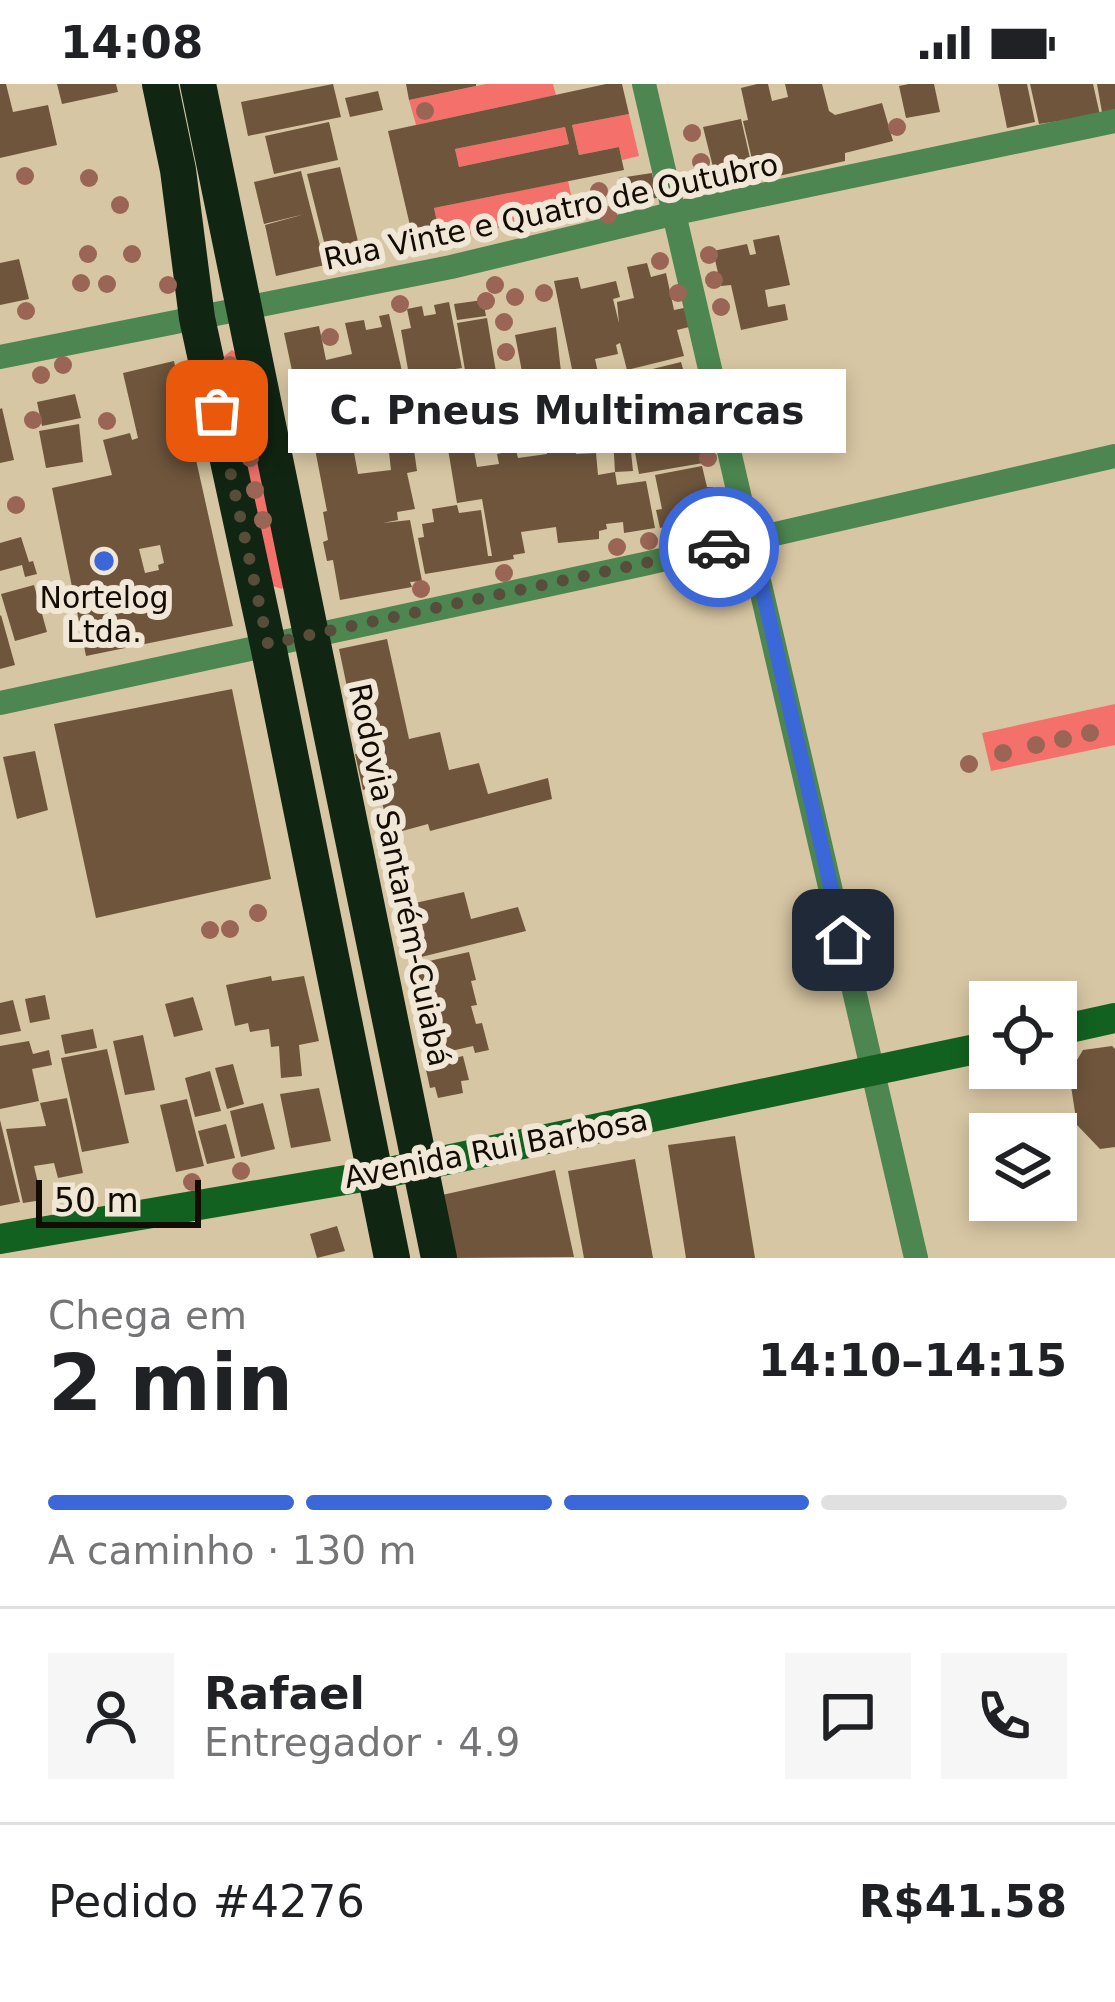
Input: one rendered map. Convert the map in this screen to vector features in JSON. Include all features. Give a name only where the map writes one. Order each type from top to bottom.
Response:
[{"type":"highway","points":[[160,84],[178,170],[197,318],[392,1258]]},
{"type":"highway","name":"Rodovia Santarém-Cuiabá","points":[[198,84],[440,1258]]},
{"type":"main road","points":[[1077,1026],[1115,1018]]},
{"type":"main road","name":"Avenida Rui Barbosa","points":[[0,1239],[374,1175],[969,1051]]},
{"type":"street","points":[[644,84],[916,1258]]},
{"type":"street","name":"Rua Vinte e Quatro de Outubro","points":[[0,357],[451,267],[676,213],[1115,122]]},
{"type":"street","points":[[0,703],[1115,456]]},
{"type":"shaded area","points":[[486,84],[553,84],[556,95],[416,125],[409,100]]},
{"type":"shaded area","points":[[629,114],[639,156],[622,160],[619,147],[579,155],[572,125]]},
{"type":"shaded area","points":[[565,127],[569,144],[459,167],[455,149]]},
{"type":"shaded area","points":[[568,181],[575,212],[441,240],[434,208]]},
{"type":"shaded area","points":[[232,350],[237,354],[286,582],[282,589],[269,585],[223,357]]},
{"type":"shaded area","points":[[1115,704],[1115,745],[991,771],[982,733]]},
{"type":"building","points":[[0,84],[6,84],[13,112],[48,105],[57,145],[0,158]]},
{"type":"building","points":[[57,84],[116,84],[118,92],[62,104]]},
{"type":"building","points":[[333,84],[341,117],[248,136],[241,102]]},
{"type":"building","points":[[406,84],[476,84],[476,86],[409,100]]},
{"type":"building","points":[[606,84],[622,84],[629,114],[572,125],[579,155],[619,147],[624,170],[434,208],[441,240],[415,247],[388,131]],"holes":[[[565,127],[569,144],[459,167],[455,149]]]},
{"type":"building","points":[[768,84],[772,101],[788,97],[785,84],[822,84],[829,111],[835,115],[882,103],[893,141],[845,153],[845,161],[757,181],[743,121],[748,120],[741,88]]},
{"type":"building","points":[[934,84],[940,112],[906,118],[899,86]]},
{"type":"building","points":[[998,84],[1027,84],[1035,122],[1007,128]]},
{"type":"building","points":[[1030,84],[1093,84],[1100,115],[1039,124]]},
{"type":"building","points":[[1097,84],[1115,84],[1115,116],[1103,118]]},
{"type":"building","points":[[378,91],[383,110],[350,117],[345,98]]},
{"type":"building","points":[[741,119],[753,171],[716,179],[703,127]]},
{"type":"building","points":[[329,122],[338,160],[274,174],[265,136]]},
{"type":"building","points":[[340,167],[362,258],[330,266],[307,174]]},
{"type":"building","points":[[301,171],[325,265],[276,276],[265,225],[305,214],[264,224],[254,182]]},
{"type":"building","points":[[652,173],[657,198],[624,203],[619,178]]},
{"type":"building","points":[[779,235],[790,285],[765,290],[768,307],[785,304],[788,320],[741,330],[731,285],[721,286],[713,251],[747,244],[750,255],[756,254],[753,240]]},
{"type":"building","points":[[19,259],[29,299],[0,305],[0,263]]},
{"type":"building","points":[[647,263],[651,277],[666,273],[674,310],[684,308],[689,327],[677,330],[684,356],[627,370],[620,343],[618,354],[595,359],[604,400],[546,414],[542,396],[527,398],[515,335],[556,327],[562,381],[574,379],[554,281],[578,277],[581,289],[616,281],[620,297],[613,299],[619,323],[617,302],[634,298],[627,267]]},
{"type":"building","points":[[483,300],[486,316],[457,320],[454,304]]},
{"type":"building","points":[[449,302],[462,368],[435,372],[438,389],[412,392],[401,330],[411,328],[407,309],[422,306],[424,316],[436,314],[434,305]]},
{"type":"building","points":[[389,314],[409,402],[388,406],[381,375],[376,376],[375,371],[314,382],[316,391],[336,387],[342,416],[347,415],[358,474],[391,470],[389,452],[414,450],[417,471],[407,473],[415,509],[397,512],[398,520],[383,523],[410,520],[422,581],[340,600],[333,560],[327,561],[323,542],[328,540],[323,512],[327,511],[304,392],[297,394],[284,333],[319,326],[326,360],[352,354],[345,323],[364,320],[366,330],[382,327],[379,316]]},
{"type":"building","points":[[487,318],[498,384],[468,388],[457,323]]},
{"type":"building","points":[[174,361],[233,626],[86,656],[52,488],[112,475],[103,440],[130,433],[132,440],[138,438],[123,373]],"holes":[[[160,545],[164,563],[158,565],[159,570],[145,573],[139,549]]]},
{"type":"building","points":[[681,362],[687,383],[633,395],[628,375]]},
{"type":"building","points":[[462,370],[471,418],[458,420],[461,437],[427,443],[422,419],[441,416],[438,374]]},
{"type":"building","points":[[75,394],[81,418],[42,426],[37,402]]},
{"type":"building","points":[[649,398],[655,423],[698,415],[703,463],[639,474],[626,403]]},
{"type":"building","points":[[626,403],[633,471],[615,472],[611,404]]},
{"type":"building","points":[[0,409],[14,460],[0,463]]},
{"type":"building","points":[[79,424],[83,462],[46,468],[39,431]]},
{"type":"building","points":[[574,432],[576,454],[596,453],[598,475],[615,472],[617,485],[646,481],[655,528],[624,533],[623,522],[606,524],[599,539],[558,543],[556,527],[521,532],[525,553],[513,555],[514,559],[425,574],[418,538],[424,537],[422,524],[434,522],[432,509],[457,505],[459,513],[481,510],[488,556],[492,556],[482,499],[457,503],[447,443],[472,440],[477,467],[499,464],[497,454],[516,450],[518,458],[547,454],[545,436]]},
{"type":"building","points":[[702,466],[707,487],[713,487],[719,516],[660,528],[656,510],[662,509],[655,475]]},
{"type":"building","points":[[21,537],[37,574],[25,577],[22,565],[0,571],[0,543]]},
{"type":"building","points":[[34,585],[47,632],[15,641],[1,594]]},
{"type":"building","points":[[0,616],[15,665],[0,669]]},
{"type":"building","points":[[387,639],[409,739],[440,732],[449,770],[479,763],[488,794],[548,778],[552,799],[430,831],[428,824],[384,836],[381,821],[387,820],[377,786],[363,790],[355,754],[361,753],[339,649]]},
{"type":"building","points":[[232,689],[271,879],[96,918],[54,724]]},
{"type":"building","points":[[35,751],[48,810],[17,819],[3,757]]},
{"type":"building","points":[[464,892],[471,919],[518,907],[526,931],[409,960],[402,936],[409,935],[402,906]]},
{"type":"building","points":[[469,952],[477,1005],[471,1006],[476,1024],[482,1023],[489,1050],[475,1053],[473,1046],[451,1051],[453,1057],[439,1060],[429,1033],[425,1034],[407,966]]},
{"type":"building","points":[[271,976],[272,981],[304,976],[319,1041],[299,1045],[302,1076],[281,1078],[279,1046],[271,1047],[269,1029],[250,1032],[248,1023],[235,1026],[226,985]]},
{"type":"building","points":[[45,995],[50,1019],[30,1023],[25,999]]},
{"type":"building","points":[[193,997],[203,1030],[174,1037],[165,1004]]},
{"type":"building","points":[[13,1000],[21,1031],[0,1035],[0,1003]]},
{"type":"building","points":[[93,1029],[97,1048],[65,1054],[61,1035]]},
{"type":"building","points":[[143,1035],[155,1090],[125,1095],[113,1041]]},
{"type":"building","points":[[29,1041],[33,1054],[49,1050],[52,1065],[32,1069],[39,1101],[0,1109],[0,1046]]},
{"type":"building","points":[[107,1049],[129,1143],[82,1152],[61,1058]]},
{"type":"building","points":[[1115,1049],[1115,1147],[1100,1149],[1077,1125],[1071,1089],[1077,1089],[1077,1060],[1083,1050]]},
{"type":"building","points":[[463,1056],[469,1080],[461,1081],[463,1093],[438,1098],[435,1087],[430,1088],[425,1065]]},
{"type":"building","points":[[233,1064],[244,1104],[227,1109],[215,1068]]},
{"type":"building","points":[[210,1071],[221,1111],[195,1117],[185,1078]]},
{"type":"building","points":[[319,1088],[331,1141],[291,1148],[280,1094]]},
{"type":"building","points":[[67,1098],[83,1173],[58,1178],[54,1163],[34,1166],[42,1200],[23,1203],[6,1129],[46,1126],[40,1103]]},
{"type":"building","points":[[187,1099],[204,1166],[176,1172],[160,1105]]},
{"type":"building","points":[[263,1103],[275,1149],[241,1157],[230,1111]]},
{"type":"building","points":[[0,1120],[20,1202],[0,1206]]},
{"type":"building","points":[[226,1124],[235,1158],[207,1164],[198,1131]]},
{"type":"building","points":[[735,1136],[755,1258],[686,1258],[668,1145]]},
{"type":"building","points":[[635,1159],[653,1258],[584,1258],[568,1171]]},
{"type":"building","points":[[555,1170],[574,1257],[453,1258],[442,1195]]},
{"type":"building","points":[[337,1226],[345,1251],[317,1258],[310,1234]]},
{"type":"way so far","points":[[217,411],[268,644],[719,547]]},
{"type":"place","name":"C. Pneus Multimarcas","points":[[217,411]]},
{"type":"place","name":"Nortelog Ltda.","points":[[104,561]]},
{"type":"route","points":[[719,547],[751,540],[843,940]]}]
